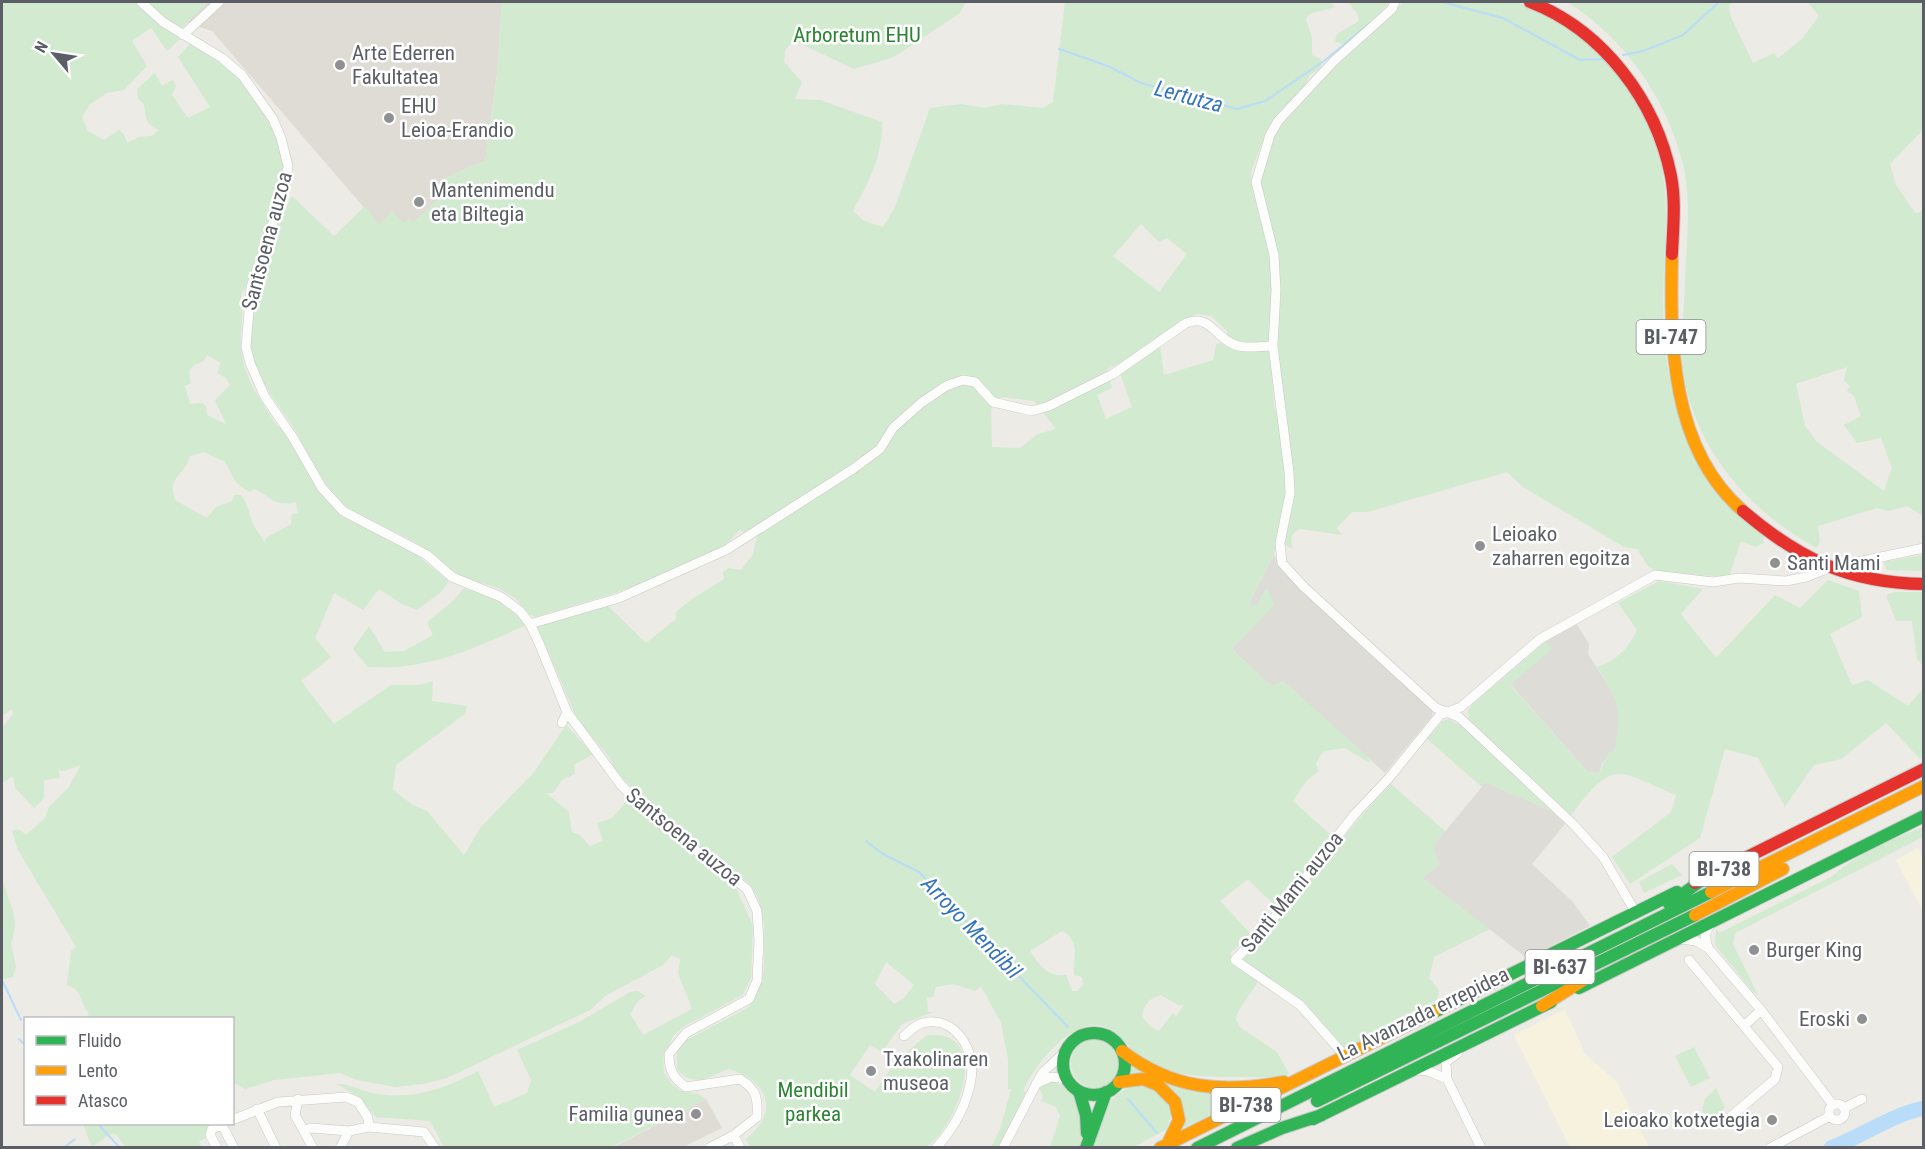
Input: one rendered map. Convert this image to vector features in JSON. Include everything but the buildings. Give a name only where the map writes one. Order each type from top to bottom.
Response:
[{"type":"main road","name":"BI-747","points":[[1530,2],[1565,19],[1608,54],[1643,100],[1663,148],[1673,198],[1671,306],[1673,370],[1680,408],[1695,445],[1720,486],[1739,509],[1780,542],[1829,568],[1869,580],[1923,584]]},
{"type":"main road","name":"BI-747","points":[[1547,2],[1569,13],[1610,47],[1648,95],[1661,124],[1679,184],[1677,318],[1681,383],[1688,411],[1707,455],[1734,493],[1767,525],[1812,552],[1843,565],[1890,576],[1923,577]]},
{"type":"main road","name":"BI-738","points":[[1163,1146],[1923,769]]},
{"type":"main road","name":"La Avanzada errepidea","points":[[1197,1148],[1923,786]]},
{"type":"main road","name":"La Avanzada errepidea","points":[[1222,1148],[1659,934],[1923,799]]},
{"type":"main road","name":"BI-738","points":[[1256,1148],[1923,816]]},
{"type":"main road","points":[[1618,938],[1702,880]]},
{"type":"main road","points":[[1542,1006],[1659,934]]},
{"type":"main road","points":[[1087,1144],[1086,1115],[1078,1090],[1067,1079],[1063,1061],[1065,1052],[1078,1037],[1098,1033],[1116,1042],[1122,1051],[1157,1075],[1188,1083],[1248,1087],[1304,1077]]},
{"type":"main road","points":[[1078,1090],[1097,1095],[1106,1092],[1119,1082],[1125,1067],[1122,1051]]},
{"type":"main road","points":[[1119,1082],[1143,1080],[1158,1085],[1175,1102],[1179,1120],[1163,1146]]},
{"type":"main road","points":[[1087,1144],[1106,1092]]},
{"type":"main road","points":[[1237,1148],[1282,1128],[1322,1115]]},
{"type":"street","name":"Santsoena auzoa","points":[[141,2],[163,22],[222,58],[242,75],[273,119],[287,155],[285,187],[279,210],[255,272],[246,330],[250,363],[265,397],[292,436],[322,488],[343,511],[427,555],[460,582],[501,597],[520,611],[530,624],[567,712],[621,785],[658,822],[747,889],[758,911],[759,941],[757,981],[749,999],[686,1033],[669,1054],[669,1068],[676,1081],[686,1087],[711,1085],[730,1079],[740,1079],[751,1087],[758,1098],[757,1118],[734,1135]]},
{"type":"street","points":[[183,35],[219,2]]},
{"type":"street","points":[[1394,5],[1334,61],[1278,121],[1270,135],[1256,182],[1274,255],[1276,290],[1273,346],[1290,483],[1279,553],[1282,563],[1304,586],[1436,708],[1459,717],[1573,824],[1603,857],[1636,913]]},
{"type":"street","points":[[530,624],[619,598],[726,550],[854,469],[880,448],[893,428],[921,403],[946,386],[963,380],[975,382],[993,402],[1032,411],[1049,406],[1105,379],[1186,323],[1196,319],[1209,324],[1231,344],[1245,347],[1273,346]]},
{"type":"street","points":[[1843,565],[1923,548]]},
{"type":"street","name":"Santi Mami auzoa","points":[[1346,1057],[1300,1005],[1235,960],[1267,927],[1354,815],[1389,778],[1440,715],[1461,707],[1540,639],[1655,575],[1713,582],[1739,578],[1786,581],[1806,577],[1829,568]]},
{"type":"street","points":[[562,723],[567,712]]},
{"type":"street","points":[[1708,948],[1706,935],[1711,922]]},
{"type":"street","points":[[1677,939],[1696,941],[1708,948],[1761,1010],[1833,1105]]},
{"type":"street","points":[[1689,960],[1779,1071],[1775,1079],[1722,1124]]},
{"type":"street","points":[[1744,1026],[1761,1010]]},
{"type":"street","points":[[904,1036],[922,1023],[945,1023],[961,1034],[972,1061],[971,1078],[960,1114],[950,1133],[936,1148]]},
{"type":"street","points":[[1481,1148],[1447,1079],[1445,1065],[1448,1060],[1507,1024]]},
{"type":"street","points":[[1004,1148],[1036,1084],[1047,1067],[1065,1052]]},
{"type":"street","points":[[1412,1070],[1428,1071],[1447,1079]]},
{"type":"street","points":[[1036,1084],[1051,1077],[1067,1079]]},
{"type":"street","points":[[234,1118],[278,1102],[346,1097],[358,1102],[368,1118],[369,1127]]},
{"type":"street","points":[[1844,1108],[1862,1099]]},
{"type":"street","points":[[298,1100],[295,1115],[313,1148]]},
{"type":"street","points":[[1830,1116],[1829,1111],[1833,1105],[1839,1104],[1844,1108]]},
{"type":"street","points":[[1770,1148],[1830,1116],[1839,1119],[1844,1113],[1844,1108]]},
{"type":"street","points":[[257,1109],[276,1148]]},
{"type":"street","points":[[217,1148],[210,1135],[212,1129],[222,1125]]},
{"type":"street","points":[[224,1125],[234,1148]]},
{"type":"street","points":[[304,1131],[310,1128],[349,1131],[369,1127],[424,1132],[435,1148]]},
{"type":"street","points":[[340,1148],[349,1131]]},
{"type":"street","points":[[710,1148],[734,1135],[740,1148]]},
{"type":"shaded area","name":"EHU Leioa-Erandio","points":[[157,2],[502,2],[497,74],[485,161],[442,179],[450,188],[414,222],[379,225],[212,31],[185,22]]},
{"type":"shaded area","points":[[1274,555],[1284,572],[1433,710],[1432,716],[1385,773],[1283,681],[1274,686],[1265,681],[1232,649],[1274,604],[1262,594],[1259,605],[1251,605],[1250,601]]},
{"type":"shaded area","points":[[1576,623],[1589,644],[1588,654],[1617,699],[1620,717],[1615,751],[1602,763],[1599,773],[1588,772],[1510,684],[1551,649],[1546,641]]},
{"type":"shaded area","points":[[1486,782],[1553,812],[1565,824],[1532,864],[1573,902],[1590,926],[1527,958],[1422,878],[1439,865],[1433,846]]},
{"type":"shaded area","points":[[1918,848],[1923,858],[1923,912],[1896,860]]},
{"type":"shaded area","points":[[1565,1009],[1585,1054],[1616,1081],[1649,1147],[1570,1147],[1514,1035]]},
{"type":"shaded area","name":"Familia gunea","points":[[706,1099],[722,1128],[683,1147],[612,1148]]},
{"type":"green space","points":[[2,2],[136,2],[180,39],[167,51],[151,28],[132,41],[147,66],[124,90],[107,93],[89,105],[82,117],[88,131],[104,140],[119,130],[124,134],[127,143],[139,137],[151,136],[159,130],[148,123],[144,104],[138,99],[137,89],[155,73],[162,86],[173,80],[176,87],[172,95],[188,118],[210,107],[178,57],[190,44],[224,65],[247,89],[274,130],[280,144],[284,171],[274,215],[248,285],[241,294],[242,357],[249,378],[277,426],[284,430],[315,486],[341,516],[414,553],[449,581],[441,592],[417,610],[402,604],[379,589],[363,610],[334,593],[315,638],[331,657],[301,681],[334,724],[391,685],[419,685],[433,681],[432,701],[467,706],[465,714],[396,765],[393,790],[413,805],[427,811],[464,855],[481,827],[535,771],[566,725],[593,754],[574,765],[575,774],[562,780],[553,793],[546,793],[569,812],[572,832],[580,835],[590,846],[603,841],[597,823],[612,818],[628,800],[737,890],[753,926],[751,978],[743,995],[683,1027],[673,1036],[663,1058],[664,1073],[672,1084],[679,1090],[698,1094],[706,1099],[612,1147],[444,1147],[430,1121],[376,1117],[358,1097],[337,1084],[378,1094],[417,1094],[454,1083],[478,1071],[494,1107],[527,1093],[531,1080],[517,1050],[579,1022],[630,992],[638,991],[645,996],[638,1001],[630,1014],[643,1035],[692,1009],[678,973],[680,959],[672,955],[663,965],[607,995],[590,1010],[447,1078],[423,1084],[395,1087],[357,1080],[340,1073],[274,1080],[245,1089],[234,1083],[234,1017],[87,1017],[89,1014],[79,993],[67,985],[71,951],[76,947],[18,850],[12,831],[19,829],[26,835],[45,818],[49,807],[69,787],[81,765],[64,771],[58,770],[60,778],[44,780],[44,798],[34,808],[15,788],[13,776],[2,783],[2,728],[13,714],[12,709],[2,716]],"holes":[[[207,355],[221,363],[217,373],[226,378],[230,385],[215,400],[226,424],[207,415],[206,406],[202,403],[190,404],[185,386],[191,383],[189,372],[194,365],[204,361]],[[204,452],[225,462],[236,482],[250,492],[254,489],[276,502],[296,502],[298,513],[292,514],[291,524],[266,538],[264,544],[241,495],[234,495],[232,501],[216,507],[207,518],[175,500],[173,486],[190,456]]]},
{"type":"green space","points":[[147,2],[208,2],[182,28],[165,18]]},
{"type":"green space","points":[[502,2],[966,2],[960,13],[894,57],[854,69],[793,40],[785,51],[784,62],[802,82],[795,99],[820,100],[882,122],[877,157],[853,211],[864,221],[883,227],[895,207],[930,108],[961,104],[985,108],[1002,104],[1043,108],[1053,102],[1065,2],[1330,2],[1335,7],[1309,14],[1306,19],[1312,38],[1312,55],[1321,59],[1321,68],[1310,75],[1304,87],[1278,113],[1265,135],[1251,172],[1252,189],[1270,257],[1272,288],[1270,341],[1274,406],[1279,422],[1287,491],[1274,555],[1250,601],[1251,605],[1259,605],[1262,594],[1267,588],[1274,604],[1232,649],[1265,681],[1274,685],[1283,681],[1369,758],[1370,763],[1345,748],[1324,751],[1316,763],[1318,772],[1307,780],[1293,801],[1332,836],[1277,908],[1248,879],[1220,901],[1252,935],[1230,953],[1235,963],[1258,981],[1239,1010],[1236,1020],[1241,1028],[1277,1052],[1289,1074],[1277,1077],[1218,1077],[1181,1074],[1145,1061],[1110,1029],[1091,1025],[1067,1036],[1045,1057],[1028,1080],[1023,1091],[1026,1092],[1003,1142],[999,1147],[991,1147],[1000,1129],[1011,1089],[1008,1089],[1008,1059],[1001,1023],[981,986],[975,991],[953,984],[936,987],[933,997],[927,998],[928,1012],[933,1012],[902,1024],[882,1052],[870,1045],[850,1075],[875,1092],[895,1062],[927,1035],[944,1036],[954,1041],[962,1051],[965,1065],[964,1081],[959,1098],[944,1129],[934,1141],[924,1148],[750,1147],[746,1139],[764,1118],[766,1108],[761,1089],[742,1074],[729,1069],[708,1078],[696,1080],[690,1079],[677,1070],[677,1045],[749,1007],[760,987],[764,970],[764,923],[758,898],[750,884],[661,818],[614,769],[610,758],[577,719],[537,626],[608,606],[646,643],[676,619],[676,612],[689,601],[724,579],[723,572],[729,568],[741,570],[753,554],[757,537],[739,530],[725,544],[704,558],[676,571],[536,617],[529,614],[515,598],[498,588],[460,576],[415,542],[349,509],[340,501],[312,462],[295,430],[266,387],[258,372],[252,351],[250,329],[258,282],[274,236],[292,196],[334,236],[365,206],[379,224],[392,211],[404,223],[409,218],[414,222],[450,188],[442,179],[485,161],[497,75]],"holes":[[[1141,224],[1159,242],[1167,238],[1187,254],[1159,292],[1113,256]],[[1197,314],[1211,316],[1227,331],[1228,348],[1221,343],[1216,344],[1213,360],[1164,375],[1159,337],[1182,320]],[[1117,365],[1132,407],[1106,419],[1097,395],[1112,388],[1107,369]],[[1002,397],[1034,401],[1056,429],[1038,434],[1020,448],[992,447],[991,409]],[[1062,931],[1068,935],[1074,945],[1074,975],[1082,977],[1083,985],[1077,991],[1072,991],[1066,975],[1053,974],[1041,966],[1030,951]],[[886,962],[914,985],[903,999],[894,1004],[875,984]],[[1161,995],[1180,1006],[1184,1004],[1176,1017],[1173,1013],[1159,1031],[1151,1027],[1142,1017],[1145,1005]]]},
{"type":"green space","points":[[1348,2],[1390,2],[1360,35],[1345,46],[1335,41],[1337,34],[1359,21],[1357,13]]},
{"type":"green space","points":[[1403,2],[1515,2],[1530,7],[1572,30],[1596,50],[1624,82],[1642,110],[1658,150],[1665,188],[1664,333],[1669,377],[1680,420],[1764,537],[1763,543],[1756,547],[1741,541],[1729,577],[1657,572],[1648,566],[1637,549],[1624,547],[1523,487],[1507,472],[1367,512],[1352,512],[1337,528],[1342,535],[1300,529],[1291,540],[1292,549],[1284,544],[1290,516],[1277,348],[1279,286],[1259,181],[1275,132],[1282,121]]},
{"type":"green space","points":[[1567,2],[1733,2],[1729,5],[1730,15],[1753,63],[1774,53],[1778,58],[1802,39],[1819,16],[1808,2],[1923,2],[1923,130],[1890,164],[1896,185],[1916,214],[1923,210],[1923,516],[1907,506],[1889,511],[1877,508],[1818,526],[1820,541],[1817,548],[1772,519],[1734,482],[1718,461],[1694,413],[1686,387],[1682,361],[1688,208],[1686,178],[1676,140],[1654,93],[1640,72],[1625,52],[1588,16]],"holes":[[[1847,367],[1844,381],[1850,386],[1847,391],[1854,396],[1861,416],[1844,425],[1857,443],[1881,438],[1892,468],[1884,491],[1817,442],[1805,426],[1796,384]]]},
{"type":"green space","points":[[1923,555],[1923,571],[1887,570],[1884,562]]},
{"type":"green space","points":[[1828,580],[1859,591],[1862,617],[1830,634],[1852,685],[1868,680],[1908,706],[1922,690],[1923,757],[1920,759],[1886,723],[1841,759],[1814,765],[1785,807],[1758,758],[1725,749],[1700,838],[1630,884],[1612,857],[1671,812],[1676,795],[1625,774],[1611,776],[1588,793],[1565,824],[1553,812],[1486,782],[1482,787],[1427,739],[1443,721],[1449,719],[1460,725],[1469,717],[1468,711],[1473,704],[1546,641],[1552,649],[1510,685],[1588,772],[1599,773],[1609,752],[1615,751],[1618,715],[1614,698],[1597,667],[1621,653],[1637,630],[1618,603],[1659,581],[1703,589],[1681,614],[1716,658],[1775,595],[1800,608]]},
{"type":"green space","points":[[464,588],[503,602],[526,625],[468,650],[410,666],[368,667],[353,649],[369,626],[385,652],[404,651],[433,635],[427,622],[453,601]]},
{"type":"green space","points":[[1895,592],[1923,592],[1923,666],[1917,659],[1912,621],[1896,621],[1886,595]]},
{"type":"green space","points":[[1391,784],[1445,831],[1433,846],[1439,865],[1422,878],[1490,929],[1434,957],[1429,978],[1439,990],[1437,1000],[1393,1021],[1389,1026],[1348,1048],[1342,1047],[1299,1000],[1241,960]]},
{"type":"green space","points":[[1923,827],[1923,837],[1735,933],[1733,944],[1758,995],[1753,992],[1715,945],[1716,929],[1719,933],[1831,877],[1852,861],[1875,848]]},
{"type":"green space","points":[[1672,864],[1682,875],[1644,893],[1639,882]]},
{"type":"green space","points":[[2,879],[14,914],[15,929],[11,944],[16,967],[13,977],[2,979]]},
{"type":"green space","points":[[1096,1038],[1110,1042],[1117,1049],[1121,1063],[1117,1077],[1110,1084],[1096,1088],[1082,1084],[1075,1077],[1071,1063],[1075,1049],[1082,1042]]},
{"type":"green space","points":[[1694,1047],[1710,1078],[1691,1087],[1675,1056]]},
{"type":"green space","points":[[1133,1065],[1148,1074],[1265,1089],[1180,1129],[1181,1103],[1130,1078]]},
{"type":"green space","points":[[1051,1082],[1068,1090],[1079,1107],[1083,1127],[1082,1147],[1050,1147],[1060,1116],[1056,1107],[1041,1101],[1043,1095],[1039,1089]]},
{"type":"green space","points":[[1135,1086],[1153,1090],[1165,1100],[1172,1111],[1167,1129],[1134,1147],[1092,1148],[1102,1119],[1111,1102],[1117,1095]]},
{"type":"green space","points":[[1716,1088],[1725,1108],[1710,1121],[1702,1111],[1705,1099]]},
{"type":"green space","points":[[83,1125],[214,1125],[208,1129],[206,1138],[199,1141],[202,1148],[125,1147],[117,1135],[112,1133],[92,1147]]},
{"type":"waterway","name":"Lertutza","points":[[1442,2],[1503,18],[1580,60],[1603,59]]},
{"type":"waterway","name":"Lertutza","points":[[1623,55],[1643,51],[1683,35],[1719,2]]},
{"type":"waterway","name":"Lertutza","points":[[1059,49],[1108,66],[1141,83],[1237,109],[1265,101],[1324,61],[1370,23]]},
{"type":"waterway","name":"Arroyo Mendibil","points":[[866,841],[883,854],[919,872],[1068,1027]]},
{"type":"waterway","points":[[3,982],[21,1020]]},
{"type":"waterway","points":[[19,1039],[24,1044]]},
{"type":"waterway","name":"Arroyo Mendibil","points":[[1128,1099],[1157,1133]]},
{"type":"waterway","points":[[1831,1148],[1888,1121],[1924,1108]]},
{"type":"waterway","points":[[99,1125],[120,1148]]},
{"type":"waterway","points":[[63,1148],[75,1139]]},
{"type":"traffic: fast","points":[[1579,988],[1924,816]]},
{"type":"traffic: fast","points":[[1669,904],[1702,880]]},
{"type":"traffic: fast","points":[[1434,1012],[1677,892]]},
{"type":"traffic: fast","points":[[1197,1148],[1711,892]]},
{"type":"traffic: fast","points":[[1317,1101],[1695,915]]},
{"type":"traffic: fast","points":[[1313,1119],[1551,1002]]},
{"type":"traffic: fast","points":[[1094,1033],[1111,1038],[1116,1042],[1120,1047],[1125,1064],[1120,1081],[1116,1086],[1111,1090],[1094,1095],[1077,1090],[1072,1086],[1068,1081],[1063,1064],[1068,1047],[1072,1042],[1077,1038],[1094,1033]]},
{"type":"traffic: fast","points":[[1079,1091],[1086,1115],[1087,1133]]},
{"type":"traffic: fast","points":[[1086,1148],[1106,1092]]},
{"type":"traffic: fast","points":[[1237,1148],[1282,1128],[1322,1115]]},
{"type":"traffic: slow","points":[[1672,254],[1674,357],[1679,392],[1688,425],[1701,457],[1719,485],[1743,511]]},
{"type":"traffic: slow","points":[[1711,892],[1924,786]]},
{"type":"traffic: slow","points":[[1695,915],[1783,869]]},
{"type":"traffic: slow","points":[[1542,1006],[1587,978]]},
{"type":"traffic: slow","points":[[1160,1148],[1434,1012]]},
{"type":"traffic: slow","points":[[1122,1051],[1160,1074],[1199,1085],[1240,1087],[1284,1082]]},
{"type":"traffic: slow","points":[[1119,1082],[1143,1079],[1158,1085],[1175,1102],[1179,1120],[1168,1143]]},
{"type":"traffic: jam","points":[[1530,2],[1556,14],[1581,30],[1622,71],[1639,95],[1664,148],[1671,176],[1674,205],[1672,254]]},
{"type":"traffic: jam","points":[[1743,511],[1784,543],[1826,565],[1872,579],[1924,584]]},
{"type":"traffic: jam","points":[[1695,883],[1924,769]]},
{"type":"place","name":"Arte Ederren Fakultatea","points":[[340,65]]},
{"type":"place","name":"EHU Leioa-Erandio","points":[[389,118]]},
{"type":"place","name":"Mantenimendu eta Biltegia","points":[[419,202]]},
{"type":"place","name":"Leioako zaharren egoitza","points":[[1480,546]]},
{"type":"place","name":"Santi Mami","points":[[1775,563]]},
{"type":"place","name":"Burger King","points":[[1754,950]]},
{"type":"place","name":"Eroski","points":[[1862,1019]]},
{"type":"place","name":"Txakolinaren museoa","points":[[871,1071]]},
{"type":"place","name":"Familia gunea","points":[[696,1114]]},
{"type":"place","name":"Leioako kotxetegia","points":[[1772,1120]]},
{"type":"park label","name":"Arboretum EHU","points":[[857,35]]},
{"type":"park label","name":"Mendibil parkea","points":[[813,1102]]}]
